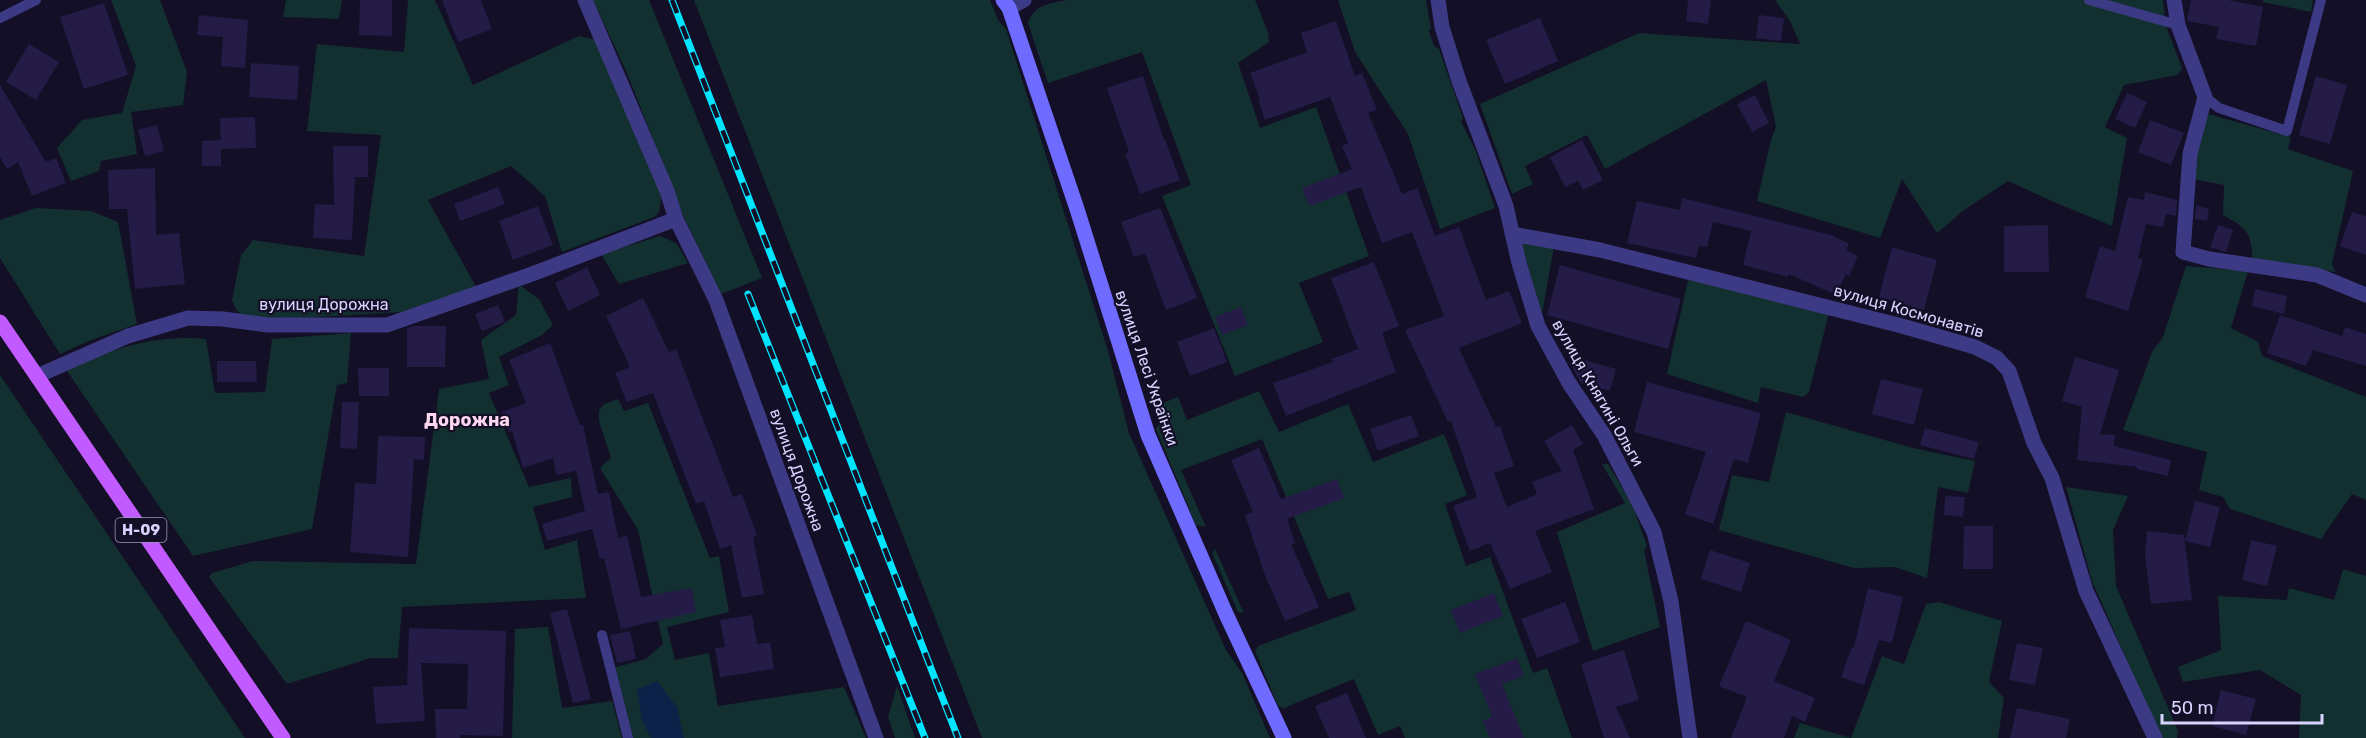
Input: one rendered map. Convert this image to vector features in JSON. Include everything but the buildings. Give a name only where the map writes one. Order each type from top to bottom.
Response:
[{"type":"main road","name":"Н-09","points":[[0,322],[283,738]]},
{"type":"street","name":"вулиця Дорожна","points":[[585,0],[667,191],[676,219],[716,300],[876,738]]},
{"type":"street","points":[[1006,4],[1024,0]]},
{"type":"street","name":"вулиця Княгині Ольги","points":[[1438,0],[1442,27],[1506,206],[1538,326],[1569,383],[1604,435],[1654,532],[1671,602],[1690,738]]},
{"type":"street","points":[[2174,0],[2178,25],[2205,97],[2190,154],[2183,252],[2210,259],[2317,275],[2366,295]]},
{"type":"street","name":"вулиця Лесі Українки","points":[[1006,4],[1077,209],[1148,435],[1284,738]]},
{"type":"street","name":"вулиця Дорожна","points":[[37,376],[128,336],[188,318],[223,319],[268,325],[387,325],[532,274],[676,219]]},
{"type":"street","name":"вулиця Космонавтів","points":[[1512,234],[1600,250],[1902,326],[1975,347],[1997,358],[2008,371],[2034,444],[2052,478],[2086,591],[2155,738]]},
{"type":"lane","points":[[0,18],[36,0]]},
{"type":"lane","points":[[2089,0],[2178,25]]},
{"type":"lane","points":[[2205,97],[2219,108],[2287,131],[2321,0]]},
{"type":"lane","points":[[602,635],[628,738]]},
{"type":"green space","points":[[111,0],[160,0],[187,72],[183,105],[131,112],[137,154],[101,161],[99,171],[71,181],[57,148],[82,120],[122,113],[136,66]]},
{"type":"green space","points":[[286,0],[342,0],[339,19],[283,17]]},
{"type":"green space","points":[[408,0],[435,0],[473,85],[579,36],[597,40],[662,194],[659,212],[654,217],[562,252],[545,196],[511,166],[428,200],[476,287],[403,312],[265,320],[242,315],[236,310],[232,300],[241,255],[253,240],[364,256],[381,135],[307,131],[317,44],[404,52]]},
{"type":"green space","points":[[593,0],[649,0],[762,278],[721,294],[682,213],[627,73]]},
{"type":"green space","points":[[694,0],[990,0],[998,20],[1006,29],[1108,351],[1129,433],[1226,650],[1242,673],[1270,738],[982,738]]},
{"type":"green space","points":[[1067,0],[1255,0],[1268,32],[1269,42],[1238,63],[1260,128],[1316,107],[1369,256],[1299,283],[1323,342],[1235,376],[1162,196],[1191,185],[1142,52],[1048,83],[1028,23],[1039,8]]},
{"type":"green space","points":[[1338,0],[1426,0],[1431,28],[1429,31],[1434,46],[1439,49],[1463,118],[1461,122],[1475,149],[1495,208],[1440,229],[1408,134],[1355,52]]},
{"type":"green space","points":[[1775,0],[2163,0],[2166,26],[2182,68],[2178,75],[2124,85],[2105,127],[2127,138],[2112,226],[2008,181],[1964,210],[1937,233],[1902,179],[1880,238],[1757,201],[1776,127],[1766,80],[1605,169],[1587,135],[1525,166],[1533,184],[1512,194],[1480,104],[1639,33],[1800,44],[1790,21]]},
{"type":"green space","points":[[2263,0],[2313,0],[2311,12],[2263,2]]},
{"type":"green space","points":[[2208,114],[2291,137],[2288,149],[2353,171],[2332,264],[2335,272],[2252,260],[2251,243],[2246,232],[2237,223],[2223,215],[2224,185],[2193,179],[2195,152]]},
{"type":"green space","points":[[36,208],[91,211],[118,222],[137,324],[60,354],[0,258],[0,220]]},
{"type":"green space","points":[[660,236],[676,243],[688,263],[619,284],[601,254]]},
{"type":"green space","points":[[1521,243],[1554,246],[1542,314]]},
{"type":"green space","points":[[2186,266],[2248,271],[2231,328],[2258,342],[2262,356],[2366,397],[2366,500],[2352,494],[2321,539],[2230,509],[2223,497],[2199,490],[2207,452],[2123,430],[2152,352],[2163,337]]},
{"type":"green space","points":[[1688,280],[1829,313],[1809,392],[1803,397],[1761,387],[1758,403],[1667,374]]},
{"type":"green space","points":[[519,285],[539,299],[553,325],[542,335],[499,357],[509,385],[489,393],[529,487],[571,478],[572,497],[533,507],[545,550],[577,540],[586,598],[402,607],[398,658],[371,658],[287,684],[209,577],[212,573],[253,561],[416,564],[439,389],[489,379],[481,340],[516,315]]},
{"type":"green space","points":[[351,333],[347,383],[337,385],[312,529],[193,556],[65,368],[99,355],[151,341],[206,339],[215,393],[265,392],[272,339]]},
{"type":"green space","points":[[0,375],[245,738],[0,738]]},
{"type":"green space","points":[[1259,391],[1279,432],[1348,404],[1373,462],[1444,434],[1467,495],[1445,504],[1466,566],[1490,557],[1533,673],[1547,668],[1572,738],[1405,738],[1400,726],[1378,735],[1354,679],[1286,707],[1286,709],[1278,706],[1255,651],[1258,646],[1356,610],[1349,592],[1328,599],[1262,439],[1181,470],[1206,527],[1196,525],[1156,429],[1161,422],[1155,406],[1178,397],[1187,420]]},
{"type":"green space","points":[[618,399],[624,411],[648,403],[710,558],[719,556],[729,612],[667,627],[675,660],[709,653],[718,706],[844,687],[866,738],[633,738],[613,668],[646,659],[663,644],[638,530],[600,468],[611,458],[599,421],[599,410],[604,404]]},
{"type":"green space","points":[[1786,412],[1913,448],[1975,461],[1968,493],[1938,487],[1927,578],[1895,567],[1854,568],[1719,530],[1732,475],[1769,482]]},
{"type":"green space","points":[[1602,464],[1608,464],[1632,504],[1647,546],[1644,551],[1660,627],[1593,651],[1557,532],[1625,503]]},
{"type":"green space","points":[[2066,487],[2128,496],[2113,530],[2116,586],[2178,731],[2177,738],[2161,738],[2092,581]]},
{"type":"green space","points":[[1215,549],[1244,613],[1238,612],[1212,553]]},
{"type":"green space","points":[[2343,569],[2366,576],[2366,738],[2299,738],[2301,695],[2260,670],[2183,682],[2178,667],[2221,650],[2218,596],[2287,600],[2289,588],[2334,600]]},
{"type":"green space","points":[[1939,602],[2002,621],[1989,682],[2004,698],[1998,738],[1851,738],[1882,656],[1904,664],[1926,604]]},
{"type":"green space","points":[[548,627],[562,708],[612,701],[622,738],[512,738],[515,629]]},
{"type":"green space","points":[[897,686],[915,738],[895,738],[888,717]]},
{"type":"green space","points":[[1800,723],[1851,738],[1794,738]]},
{"type":"water","points":[[657,681],[677,707],[684,738],[651,738],[642,720],[637,690]]},
{"type":"railway","points":[[672,0],[958,738]]},
{"type":"railway","points":[[748,294],[925,738]]},
{"type":"district","name":"Дорожна","points":[[467,420]]}]
